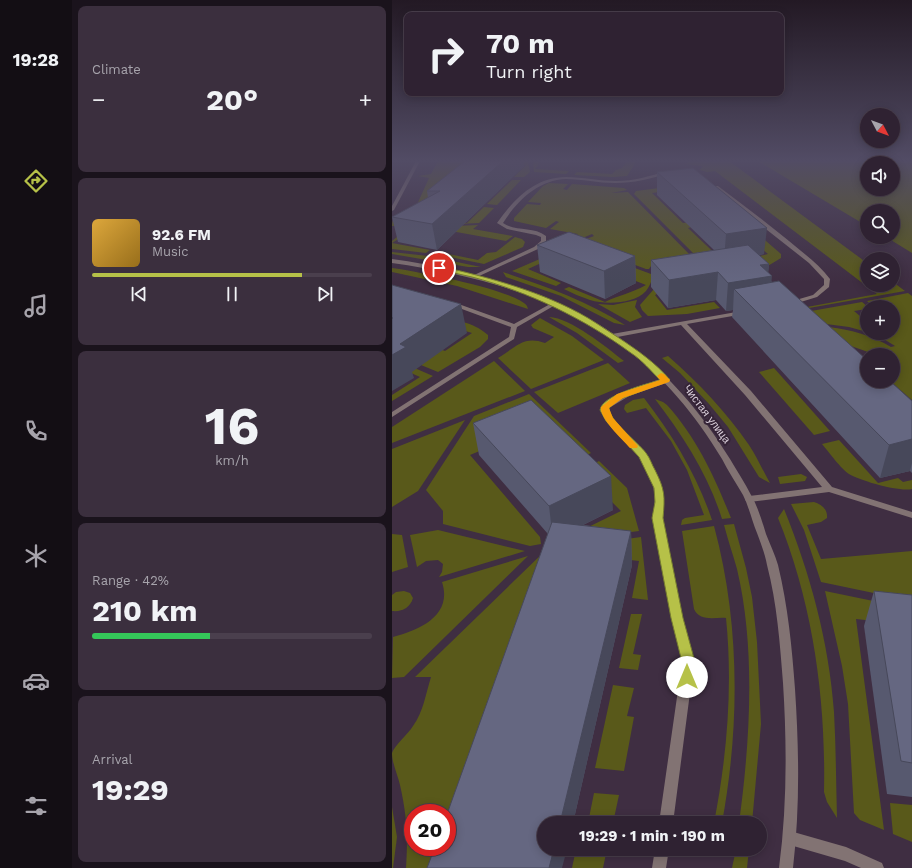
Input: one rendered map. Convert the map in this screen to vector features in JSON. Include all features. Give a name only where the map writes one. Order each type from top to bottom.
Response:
[{"type":"street","points":[[475,276],[536,248],[544,241],[543,236],[538,233],[505,227],[500,223],[519,202]]},
{"type":"street","points":[[734,202],[798,252],[822,272],[827,279],[827,286],[815,296],[783,305]]},
{"type":"street","name":"Чистая улица","points":[[392,261],[439,268],[475,276],[554,304],[584,319],[612,336],[644,359],[689,405],[719,447],[749,499],[773,565],[787,653],[792,736],[790,838],[786,868]]},
{"type":"street","points":[[445,301],[514,326],[554,304]]},
{"type":"street","points":[[612,336],[638,330],[683,324],[745,312]]},
{"type":"street","points":[[683,324],[748,393],[829,489]]},
{"type":"street","points":[[392,415],[512,338],[514,326]]},
{"type":"street","points":[[666,380],[615,398],[605,407],[604,410],[609,419],[643,455],[659,488],[660,502],[658,518],[677,618],[688,662],[667,816]]},
{"type":"street","points":[[749,499],[829,489],[912,515]]},
{"type":"street","points":[[790,838],[846,854],[877,868]]},
{"type":"street","points":[[659,868],[661,856]]},
{"type":"shaded area","points":[[418,202],[430,202],[400,226],[392,226],[394,218],[400,213],[415,209]]},
{"type":"shaded area","points":[[440,202],[446,202],[426,219],[467,223],[484,207],[494,208],[479,223],[414,226]]},
{"type":"shaded area","points":[[490,202],[500,202],[497,205],[487,204]]},
{"type":"shaded area","points":[[528,202],[637,202],[694,259],[655,268],[651,266],[649,269],[646,269],[576,243],[594,236],[592,234],[573,242],[573,239],[578,234],[550,229],[559,222],[556,221],[546,228],[514,221],[514,218],[527,204],[540,205],[541,203]]},
{"type":"shaded area","points":[[642,202],[661,202],[683,223],[691,222],[695,226],[688,228],[726,264],[768,254],[748,237],[759,235],[781,254],[781,258],[766,267],[704,264]]},
{"type":"shaded area","points":[[755,202],[784,202],[860,258],[860,281]]},
{"type":"shaded area","points":[[826,202],[912,202],[912,253],[897,244],[900,244],[900,204],[860,204],[860,222]]},
{"type":"shaded area","points":[[478,225],[473,229],[513,236],[506,241],[429,227]]},
{"type":"shaded area","points":[[429,227],[410,232],[392,243],[392,241],[408,228]]},
{"type":"shaded area","points":[[515,237],[522,239],[525,242],[523,247],[484,264],[435,254],[439,252],[478,260],[487,253],[496,252]]},
{"type":"shaded area","points":[[392,243],[430,250],[426,253],[392,249]]},
{"type":"shaded area","points":[[573,245],[651,274],[652,279],[650,285],[646,291],[634,299],[612,303],[590,300],[564,289],[569,287],[605,302],[646,285],[559,251]]},
{"type":"shaded area","points":[[392,252],[428,256],[481,267],[468,267],[392,254]]},
{"type":"shaded area","points":[[556,252],[550,259],[528,269],[561,283],[556,286],[512,271]]},
{"type":"shaded area","points":[[392,268],[442,277],[486,288],[519,300],[527,306],[528,309],[457,286],[392,272]]},
{"type":"shaded area","points":[[503,272],[581,301],[625,325],[614,323],[561,296],[506,277]]},
{"type":"shaded area","points":[[900,287],[905,291],[900,292]]},
{"type":"shaded area","points":[[654,289],[657,294],[655,295],[667,310],[714,302],[720,308],[687,314],[648,316],[642,310],[640,305]]},
{"type":"shaded area","points":[[874,292],[899,292],[809,308],[807,307],[877,294]]},
{"type":"shaded area","points":[[908,293],[912,296],[912,400],[898,388],[900,388],[900,348],[860,349],[851,346],[829,327],[860,334],[860,340],[878,340],[891,347],[895,346],[885,340],[900,340],[900,300],[872,300]]},
{"type":"shaded area","points":[[637,300],[635,307],[642,317],[630,322],[598,304],[613,305]]},
{"type":"shaded area","points":[[860,302],[860,310],[854,311],[860,316],[860,330],[826,324],[811,311]]},
{"type":"shaded area","points":[[549,317],[567,322],[578,328],[624,361],[618,363],[577,333]]},
{"type":"shaded area","points":[[540,318],[572,336],[604,360],[531,389],[498,358],[520,343],[531,340],[545,343],[554,337],[533,328],[531,325]]},
{"type":"shaded area","points":[[429,320],[467,323],[488,335],[488,339],[480,347],[438,372],[416,363],[440,349],[445,351],[472,333]]},
{"type":"shaded area","points":[[668,356],[701,387],[731,421],[752,450],[770,483],[759,477],[728,427],[709,404],[680,373],[662,358]]},
{"type":"shaded area","points":[[494,361],[525,391],[392,443],[392,427]]},
{"type":"shaded area","points":[[403,363],[433,376],[392,401],[392,395],[420,377],[393,365]]},
{"type":"shaded area","points":[[608,363],[630,383],[558,413],[534,392]]},
{"type":"shaded area","points":[[774,368],[830,431],[814,435],[759,372]]},
{"type":"shaded area","points":[[529,394],[591,453],[572,462],[537,427],[470,455],[540,537],[541,544],[530,546],[443,524],[443,511],[426,490],[474,416]]},
{"type":"shaded area","points":[[644,398],[665,427],[692,472],[712,520],[681,525],[682,520],[685,518],[704,515],[687,470],[671,441],[646,408],[627,413],[624,409],[625,405],[633,400]]},
{"type":"shaded area","points":[[655,399],[667,405],[678,418],[696,445],[712,473],[731,518],[722,519],[710,486],[694,456]]},
{"type":"shaded area","points":[[465,420],[418,491],[392,507],[392,449]]},
{"type":"shaded area","points":[[839,440],[878,483],[898,478],[903,482],[912,480],[912,489],[898,489],[880,485],[862,480],[846,472],[822,444]]},
{"type":"shaded area","points":[[599,461],[627,488],[639,531],[548,543],[548,534],[570,536],[621,511],[581,471]]},
{"type":"shaded area","points":[[801,474],[807,477],[805,481],[780,484],[778,477]]},
{"type":"shaded area","points":[[814,502],[824,507],[827,515],[827,518],[821,522],[807,525],[821,559],[912,551],[912,601],[821,582],[804,530],[791,504]]},
{"type":"shaded area","points":[[784,509],[810,583],[828,660],[834,712],[837,818],[827,802],[824,792],[823,722],[820,687],[815,652],[800,584],[778,518]]},
{"type":"shaded area","points":[[734,524],[752,597],[757,642],[761,724],[753,816],[740,816],[748,728],[749,663],[743,600],[737,569],[724,525]]},
{"type":"shaded area","points":[[714,526],[723,562],[729,599],[733,636],[734,711],[732,749],[723,816],[715,816],[719,798],[728,721],[729,669],[726,618],[700,616],[694,609],[682,531]]},
{"type":"shaded area","points":[[438,530],[525,551],[439,577],[442,572],[443,564],[438,560],[426,561],[417,567],[410,535]]},
{"type":"shaded area","points":[[392,534],[402,535],[408,567],[392,572]]},
{"type":"shaded area","points":[[641,537],[648,600],[632,598],[639,561],[552,551],[456,825],[456,804],[404,804],[404,807],[392,753],[416,721],[422,709],[431,677],[415,677],[546,550]]},
{"type":"shaded area","points":[[528,556],[404,677],[392,678],[393,637],[413,630],[431,620],[443,604],[444,594],[442,582]]},
{"type":"shaded area","points":[[404,591],[410,593],[413,598],[412,601],[405,609],[392,611],[392,595],[396,592]]},
{"type":"shaded area","points":[[825,591],[912,609],[912,625],[856,619],[884,830],[860,820],[854,813],[848,704],[842,666]]},
{"type":"shaded area","points":[[631,614],[642,614],[633,654],[641,655],[638,670],[619,668]]},
{"type":"shaded area","points":[[613,685],[634,688],[627,716],[634,717],[624,771],[595,768]]},
{"type":"shaded area","points":[[594,793],[619,795],[614,816],[589,816]]},
{"type":"shaded area","points":[[890,803],[912,805],[912,842],[893,834]]},
{"type":"shaded area","points":[[392,807],[397,837],[393,868],[392,868]]},
{"type":"shaded area","points":[[407,856],[445,856],[441,868],[406,868]]},
{"type":"shaded area","points":[[575,856],[606,856],[603,868],[572,868]]},
{"type":"shaded area","points":[[735,856],[748,856],[747,868],[732,868]]},
{"type":"building","points":[[421,202],[457,202],[432,224],[392,217]]},
{"type":"building","points":[[690,202],[734,202],[767,228],[726,234]]},
{"type":"building","points":[[569,232],[635,256],[604,271],[537,245]]},
{"type":"building","points":[[748,245],[769,264],[760,265],[772,276],[728,283],[718,272],[669,280],[651,260]]},
{"type":"building","points":[[779,281],[860,354],[860,388],[898,388],[912,401],[912,439],[889,445],[734,289]]},
{"type":"building","points":[[392,285],[461,304],[400,344],[406,347],[392,355]]},
{"type":"building","points":[[531,400],[611,476],[549,506],[473,423]]},
{"type":"building","points":[[552,522],[631,531],[562,816],[537,816],[537,856],[552,856],[549,868],[427,868],[432,856],[456,856],[456,804],[451,804]]},
{"type":"building","points":[[874,591],[912,595],[912,763],[901,761]]},
{"type":"slow traffic","points":[[634,446],[609,419],[604,410],[605,407],[615,398],[666,380],[661,376]]},
{"type":"route","points":[[439,268],[475,276],[554,304],[584,319],[612,336],[644,359],[666,380],[615,398],[605,407],[604,410],[609,419],[643,455],[659,488],[660,502],[658,518],[677,618],[688,662],[687,677]]}]
